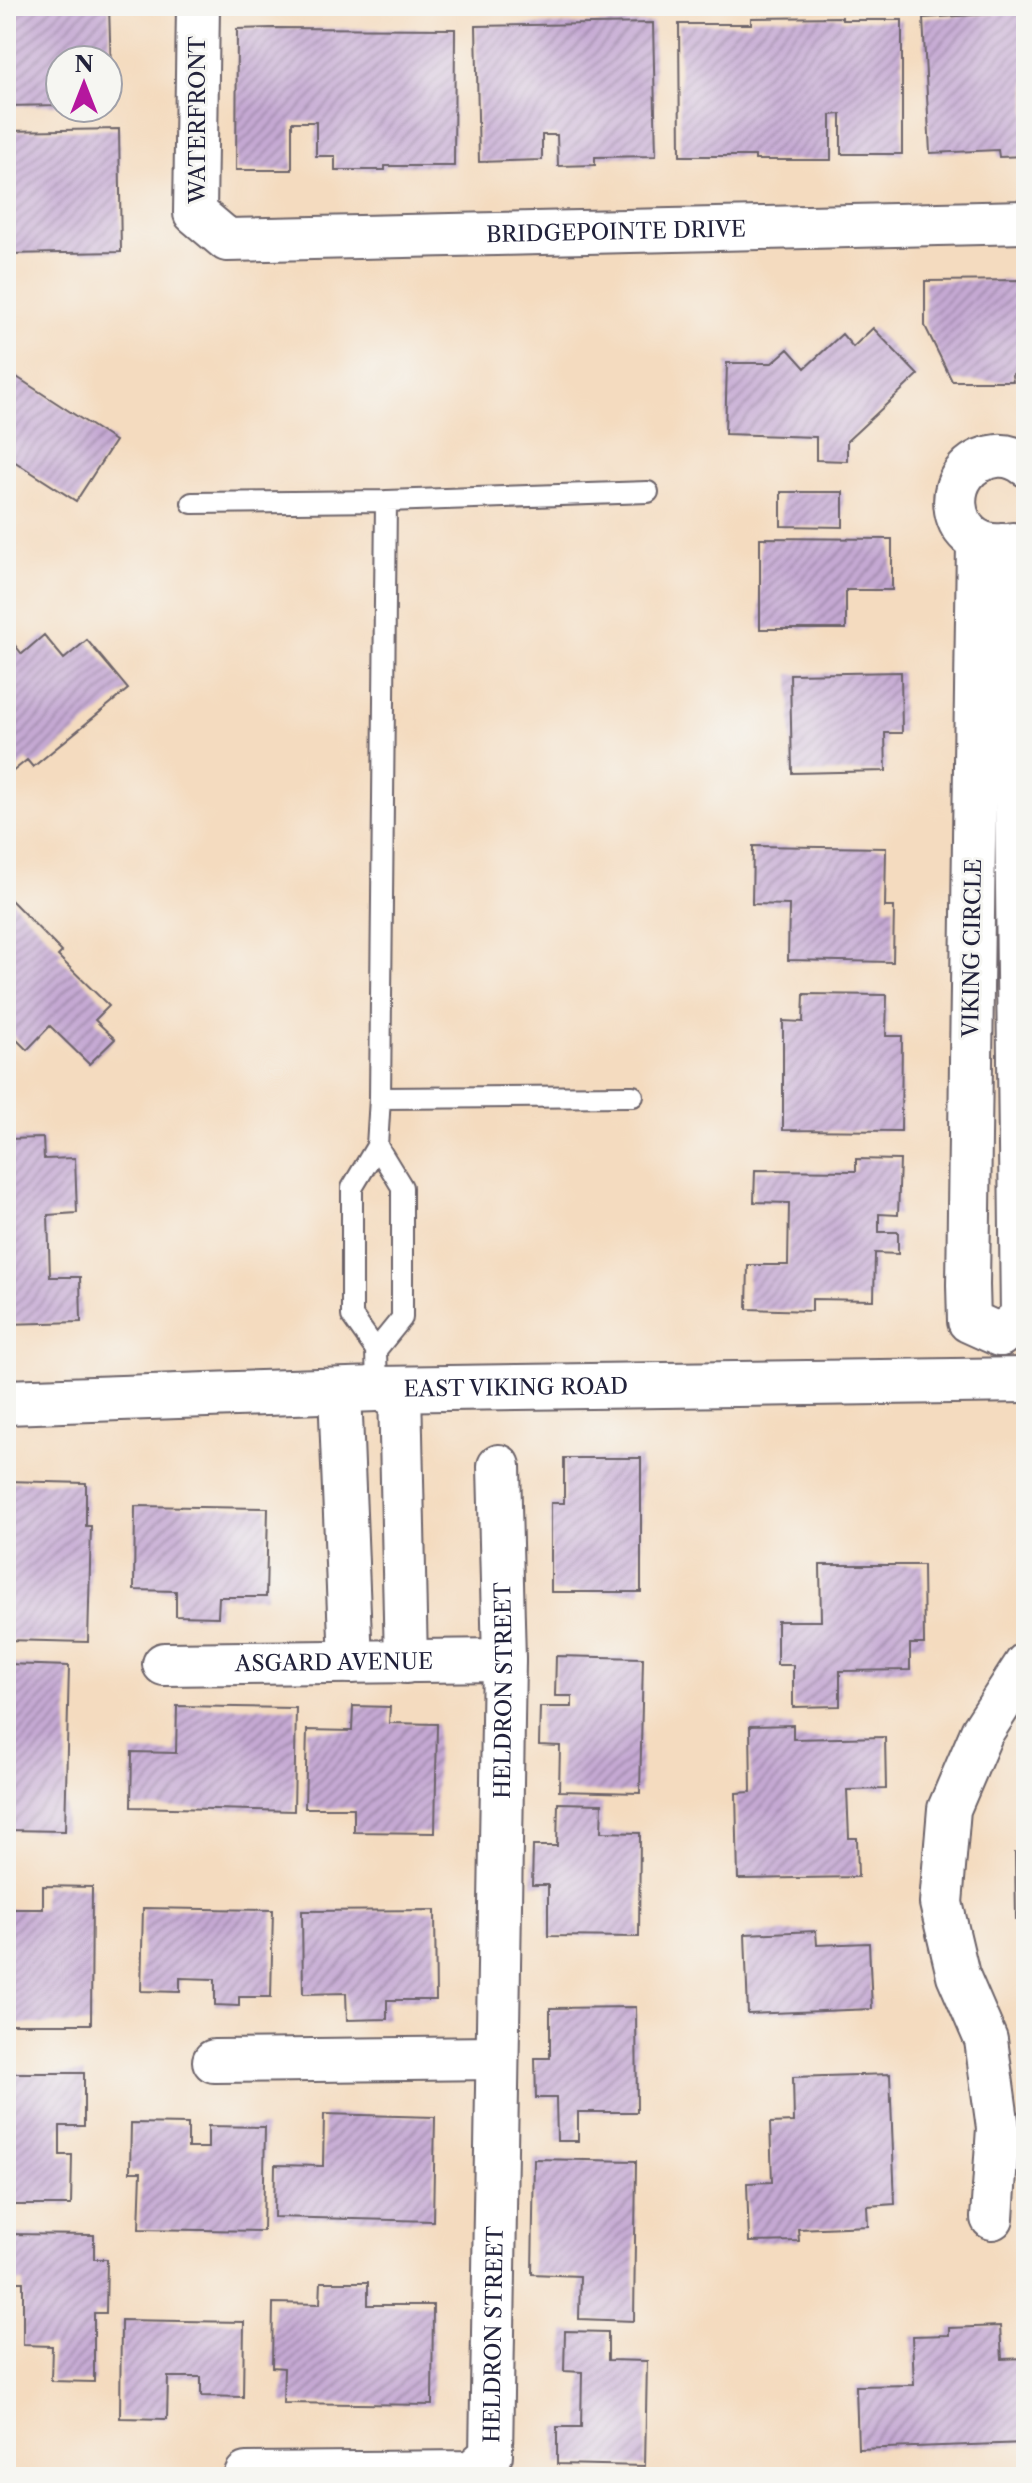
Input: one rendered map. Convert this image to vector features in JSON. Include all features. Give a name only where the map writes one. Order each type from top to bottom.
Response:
[{"type":"street","name":"WATERFRONT","points":[[198,6],[195,213],[212,227]]},
{"type":"street","name":"BRIDGEPOINTE DRIVE","points":[[212,227],[227,240],[1026,222]]},
{"type":"street","name":"VIKING CIRCLE","points":[[995,1004],[969,1180],[969,1321],[1000,1335],[1022,1317],[1020,1181],[995,1004],[996,672],[1006,541],[965,530],[956,515],[954,497],[959,480],[970,466],[985,458],[1003,456],[1026,465]]},
{"type":"street","points":[[1000,1335],[1013,1381]]},
{"type":"street","name":"EAST VIKING ROAD","points":[[6,1402],[373,1380],[1013,1381]]},
{"type":"street","points":[[351,1662],[373,1380]]},
{"type":"street","points":[[373,1380],[406,1662]]},
{"type":"street","name":"HELDRON STREET","points":[[246,2474],[472,2472],[491,2455],[504,1660],[499,1466]]},
{"type":"street","name":"ASGARD AVENUE","points":[[164,1664],[504,1660]]},
{"type":"street","points":[[992,2218],[998,2128],[986,2040],[958,1975],[941,1903],[949,1809],[982,1732],[1026,1664]]},
{"type":"street","points":[[214,2061],[497,2058]]},
{"type":"lane","points":[[192,503],[386,501],[648,492]]},
{"type":"lane","points":[[373,1380],[352,1316],[352,1188],[377,1146],[380,1098],[386,501]]},
{"type":"lane","points":[[380,1098],[633,1096]]},
{"type":"lane","points":[[373,1380],[402,1318],[402,1187],[377,1146]]},
{"type":"lane","points":[[969,1180],[1020,1181]]},
{"type":"building","points":[[6,6],[109,6],[110,44],[44,44],[44,105],[6,106]]},
{"type":"building","points":[[1026,12],[1026,156],[999,157],[998,150],[930,153],[923,18]]},
{"type":"building","points":[[842,17],[842,20],[902,20],[902,154],[841,154],[841,114],[831,115],[831,160],[680,156],[679,24],[751,24],[751,18]]},
{"type":"building","points":[[653,23],[656,156],[595,157],[595,165],[558,166],[557,135],[542,135],[542,160],[479,162],[476,26]]},
{"type":"building","points":[[237,29],[455,29],[454,166],[335,170],[335,156],[316,156],[316,122],[292,122],[292,170],[236,170]]},
{"type":"building","points":[[119,129],[121,252],[6,254],[6,131]]},
{"type":"building","points":[[1026,280],[1026,361],[1012,375],[1013,381],[952,381],[925,326],[925,281]]},
{"type":"building","points":[[873,328],[918,375],[847,441],[847,461],[816,460],[816,437],[725,434],[727,363],[772,363],[788,349],[805,368],[842,334],[853,347]]},
{"type":"building","points":[[6,370],[115,441],[76,501],[6,456]]},
{"type":"building","points":[[781,492],[843,492],[843,527],[781,526]]},
{"type":"building","points":[[760,538],[892,539],[892,590],[846,590],[846,629],[760,629]]},
{"type":"building","points":[[6,634],[22,654],[44,635],[64,659],[87,640],[128,689],[33,767],[27,760],[6,777]]},
{"type":"building","points":[[901,672],[902,733],[885,733],[886,771],[792,773],[790,674]]},
{"type":"building","points":[[753,846],[886,848],[885,907],[894,907],[893,962],[788,960],[789,905],[752,904]]},
{"type":"building","points":[[6,895],[62,952],[58,956],[109,1006],[95,1020],[115,1039],[89,1064],[50,1026],[27,1050],[6,1029]]},
{"type":"building","points":[[804,994],[887,995],[886,1036],[902,1036],[901,1131],[783,1130],[783,1021],[803,1022]]},
{"type":"building","points":[[43,1138],[44,1159],[75,1158],[77,1213],[48,1215],[50,1277],[80,1277],[81,1322],[6,1324],[6,1139]]},
{"type":"building","points":[[856,1159],[900,1160],[898,1215],[879,1214],[879,1232],[898,1232],[898,1254],[875,1253],[874,1300],[812,1299],[812,1311],[747,1309],[748,1265],[788,1265],[789,1203],[754,1202],[755,1170],[856,1171]]},
{"type":"building","points":[[564,1458],[641,1458],[641,1592],[551,1592],[551,1503],[564,1503]]},
{"type":"building","points":[[6,1481],[86,1483],[86,1526],[91,1526],[88,1642],[6,1640]]},
{"type":"building","points":[[135,1506],[268,1508],[266,1597],[219,1597],[218,1617],[176,1616],[176,1591],[134,1590]]},
{"type":"building","points":[[820,1565],[923,1565],[924,1644],[910,1644],[910,1670],[840,1671],[840,1706],[793,1707],[793,1665],[777,1665],[777,1621],[821,1621]]},
{"type":"building","points":[[556,1656],[643,1658],[640,1793],[559,1791],[560,1746],[539,1745],[540,1707],[572,1707],[572,1696],[555,1696]]},
{"type":"building","points":[[6,1664],[69,1666],[65,1831],[6,1830]]},
{"type":"building","points":[[177,1706],[296,1708],[294,1811],[131,1807],[132,1752],[176,1753]]},
{"type":"building","points":[[353,1706],[390,1707],[389,1723],[437,1724],[435,1833],[354,1832],[354,1808],[305,1808],[307,1730],[352,1731]]},
{"type":"building","points":[[793,1725],[793,1739],[885,1737],[886,1789],[847,1790],[849,1838],[857,1838],[858,1877],[738,1879],[736,1793],[751,1792],[750,1726]]},
{"type":"building","points":[[558,1803],[602,1804],[601,1832],[640,1833],[639,1937],[548,1936],[548,1885],[532,1885],[533,1846],[557,1846]]},
{"type":"building","points":[[1015,1853],[1026,1853],[1026,1919],[1016,1919]]},
{"type":"building","points":[[43,1886],[92,1887],[91,2024],[6,2024],[6,1909],[43,1909]]},
{"type":"building","points":[[143,1908],[273,1910],[271,1997],[239,1997],[239,2006],[215,2005],[215,1979],[180,1978],[180,1992],[141,1991]]},
{"type":"building","points":[[435,1910],[436,2000],[387,2000],[387,2019],[347,2020],[346,1993],[303,1994],[302,1911]]},
{"type":"building","points":[[816,1931],[817,1945],[869,1943],[872,2009],[748,2014],[745,1934]]},
{"type":"building","points":[[636,2007],[637,2112],[578,2112],[578,2141],[557,2141],[556,2098],[536,2098],[535,2058],[550,2058],[550,2008]]},
{"type":"building","points":[[6,2073],[84,2073],[84,2126],[60,2126],[60,2155],[72,2155],[71,2205],[6,2205]]},
{"type":"building","points":[[890,2074],[895,2204],[867,2206],[868,2226],[798,2229],[799,2241],[749,2242],[747,2183],[772,2182],[770,2123],[794,2122],[793,2077]]},
{"type":"building","points":[[324,2114],[435,2117],[433,2221],[274,2217],[275,2165],[323,2166]]},
{"type":"building","points":[[131,2123],[188,2124],[188,2148],[208,2148],[208,2126],[265,2127],[263,2231],[139,2229],[141,2172],[130,2172]]},
{"type":"building","points":[[534,2159],[636,2161],[634,2321],[579,2319],[580,2276],[532,2274]]},
{"type":"building","points":[[6,2234],[94,2235],[94,2259],[107,2259],[106,2313],[94,2313],[94,2382],[51,2381],[52,2346],[23,2345],[23,2282],[6,2282]]},
{"type":"building","points":[[321,2282],[368,2282],[368,2305],[433,2305],[432,2405],[283,2403],[284,2368],[272,2367],[273,2303],[320,2304]]},
{"type":"building","points":[[121,2320],[244,2322],[243,2397],[201,2396],[201,2377],[168,2377],[167,2419],[120,2418]]},
{"type":"building","points":[[1000,2326],[1002,2359],[1026,2358],[1026,2443],[858,2449],[856,2386],[914,2385],[912,2336],[949,2335],[949,2328]]},
{"type":"building","points":[[565,2331],[608,2332],[608,2360],[647,2361],[645,2466],[557,2464],[557,2427],[581,2427],[582,2372],[564,2371]]}]
